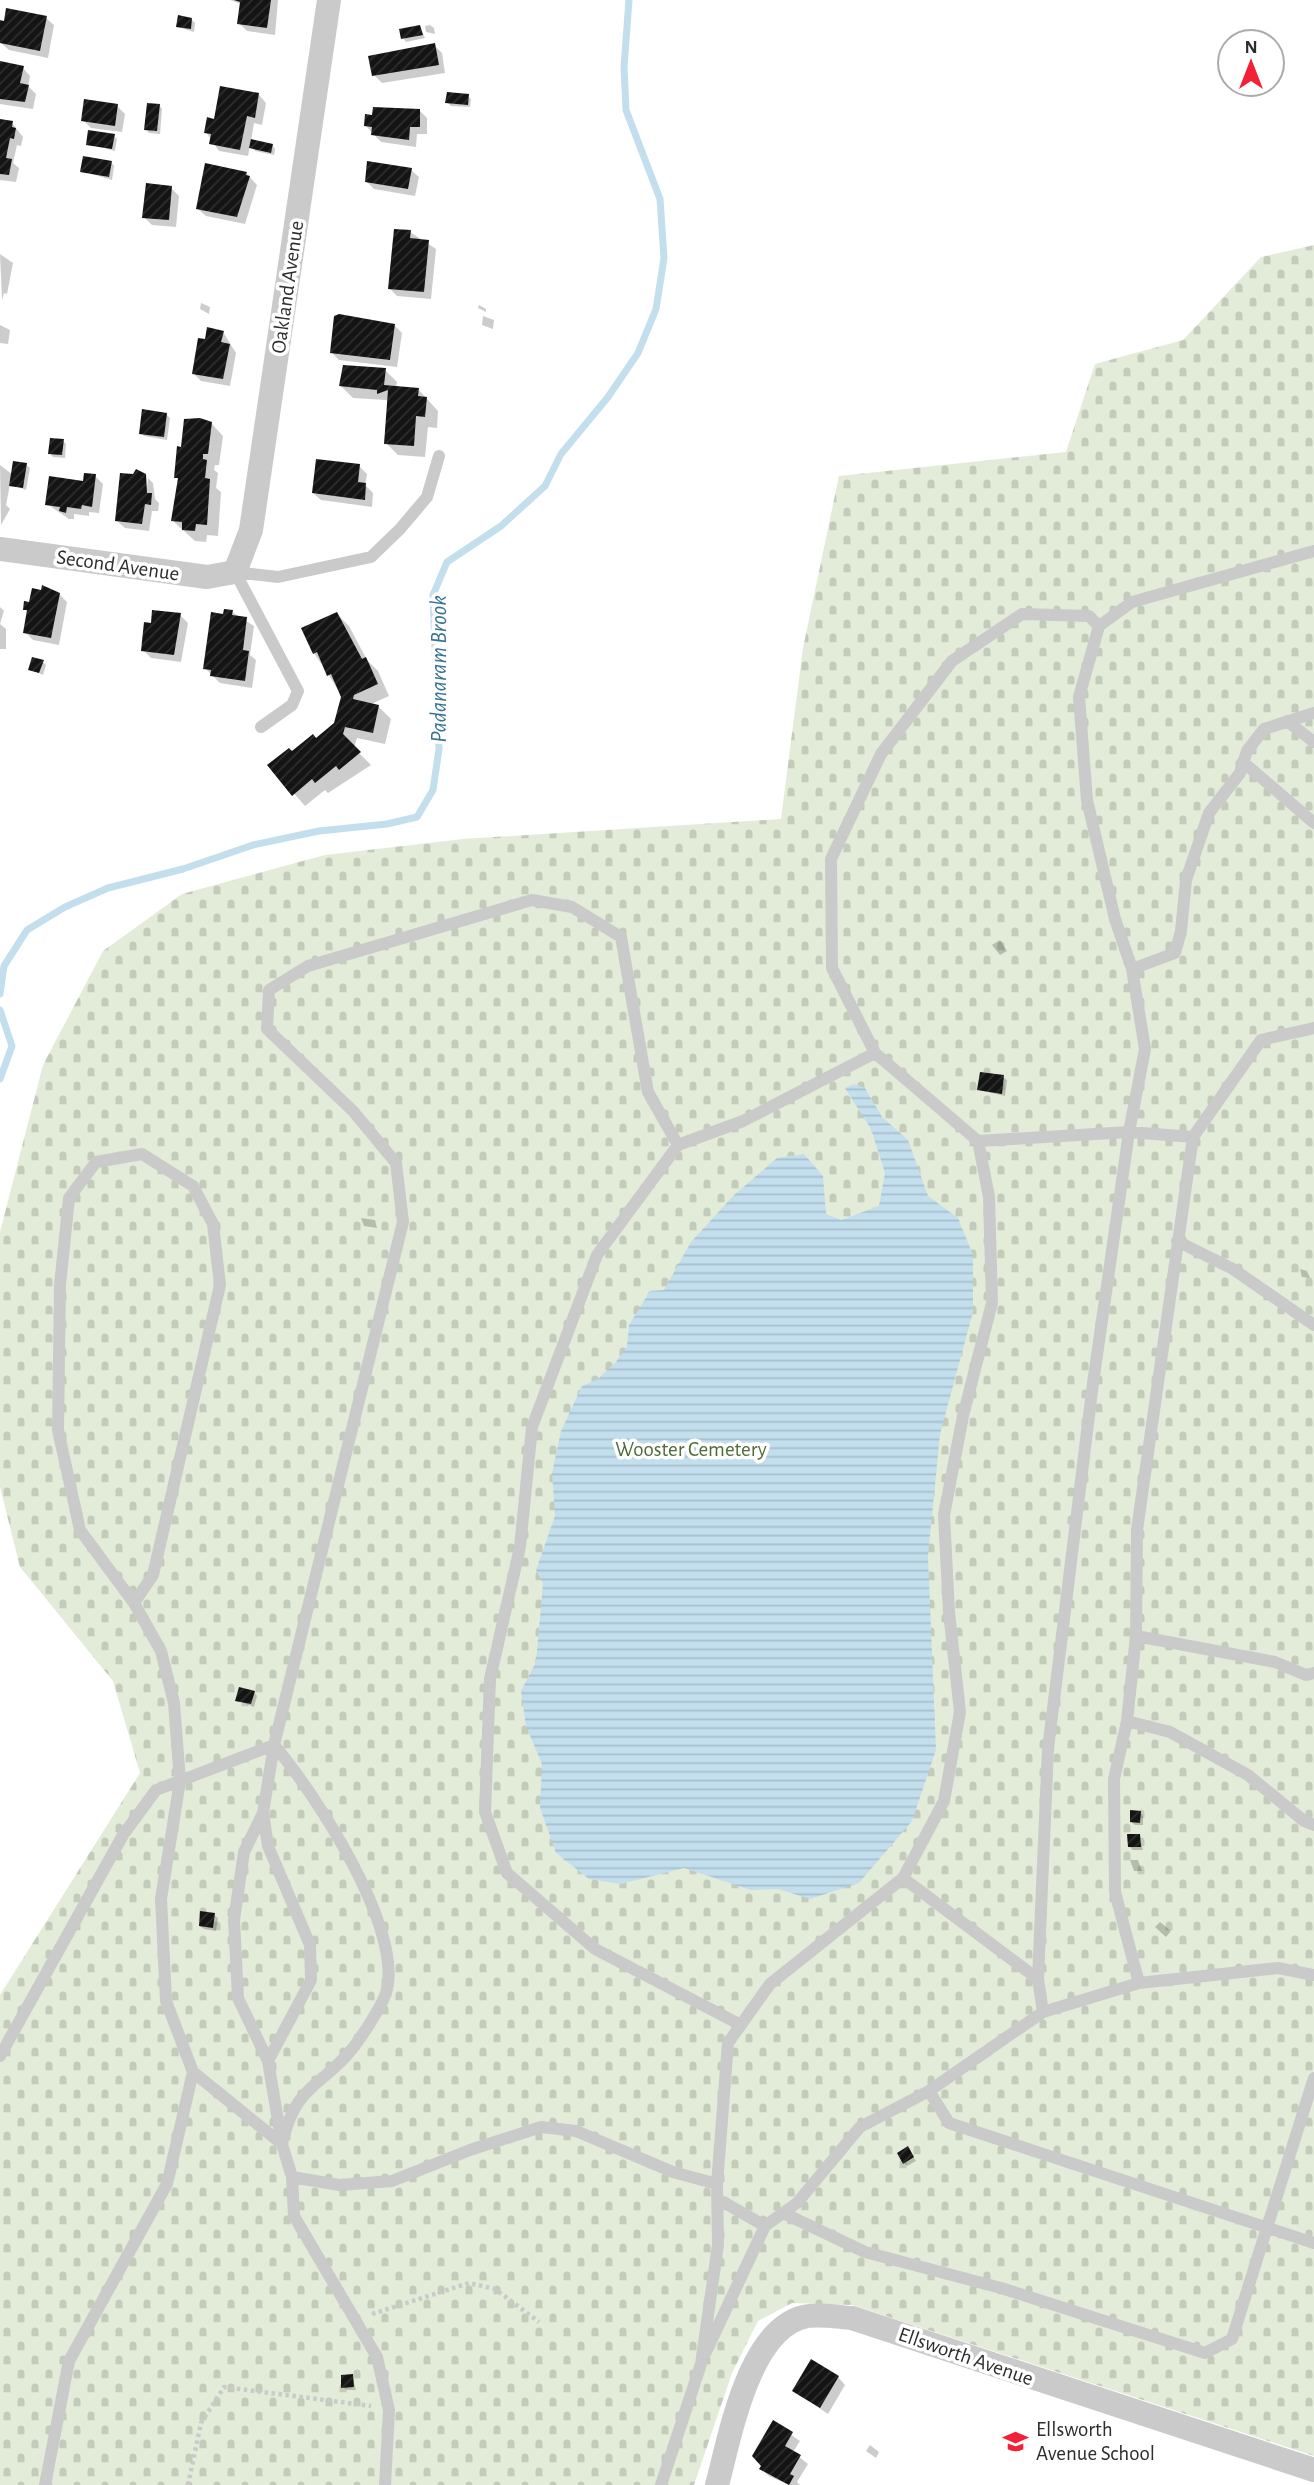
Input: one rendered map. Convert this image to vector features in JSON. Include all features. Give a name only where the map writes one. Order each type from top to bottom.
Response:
[{"type":"street","name":"Oakland Avenue","points":[[235,572],[251,530],[329,0]]},
{"type":"street","name":"Second Avenue","points":[[0,549],[206,577],[235,572]]},
{"type":"street","name":"Ellsworth Avenue","points":[[717,2485],[755,2362],[779,2329],[808,2316],[852,2318],[1314,2470]]},
{"type":"lane","points":[[235,572],[278,577],[371,558],[400,529],[426,496],[439,456]]},
{"type":"lane","points":[[1043,2012],[1038,1979],[1048,1749],[1093,1383],[1129,1132],[1145,1049],[1132,969],[1115,919],[1087,800],[1079,697],[1098,626],[1132,602],[1314,551]]},
{"type":"lane","points":[[235,572],[298,691],[292,705],[261,727]]},
{"type":"lane","points":[[701,2364],[718,2245],[718,2184],[728,2043],[770,1984],[902,1878],[944,1801],[960,1712],[949,1612],[944,1515],[963,1416],[992,1303],[989,1196],[978,1141],[875,1053],[832,968],[831,859],[881,754],[952,661],[1022,614],[1089,616],[1098,626]]},
{"type":"lane","points":[[1132,969],[1175,953],[1181,931],[1186,880],[1209,813],[1240,773],[1247,751],[1265,729],[1314,713]]},
{"type":"lane","points":[[1287,721],[1314,742]]},
{"type":"lane","points":[[1243,762],[1314,823]]},
{"type":"lane","points":[[385,2485],[388,2410],[377,2357],[294,2216],[292,2177],[282,2144],[268,2061],[238,1998],[234,1920],[244,1852],[263,1813],[274,1745],[403,1222],[396,1163],[353,1111],[267,1029],[270,990],[308,966],[532,900],[572,907],[621,937],[648,1092],[678,1145]]},
{"type":"lane","points":[[1139,1983],[1115,1892],[1114,1779],[1127,1721],[1136,1636],[1137,1530],[1193,1137],[1261,1040],[1314,1028]]},
{"type":"lane","points":[[741,2025],[595,1949],[507,1873],[485,1812],[490,1679],[520,1546],[532,1427],[597,1255],[678,1145],[743,1121],[875,1053]]},
{"type":"lane","points":[[978,1141],[1129,1132],[1193,1137]]},
{"type":"lane","points":[[134,1603],[153,1575],[220,1285],[213,1224],[193,1186],[142,1154],[96,1162],[69,1198],[60,1285],[58,1430],[80,1530],[134,1603],[161,1651],[174,1703],[180,1781],[161,1899],[166,2001],[192,2072],[282,2144]]},
{"type":"lane","points":[[1177,1241],[1234,1269],[1314,1325]]},
{"type":"lane","points":[[1136,1636],[1275,1662],[1306,1675],[1314,1673]]},
{"type":"lane","points":[[1127,1721],[1170,1732],[1248,1775],[1304,1821],[1314,1825]]},
{"type":"lane","points":[[0,2056],[123,1835],[156,1790],[274,1745]]},
{"type":"lane","points":[[274,1745],[293,1767],[351,1858],[386,1949],[386,1992],[352,2048],[305,2091],[287,2119],[282,2144]]},
{"type":"lane","points":[[263,1813],[268,1846],[310,1945],[311,1980],[268,2061]]},
{"type":"lane","points":[[902,1878],[1038,1979]]},
{"type":"lane","points":[[661,2485],[701,2364],[765,2225],[797,2203],[860,2127],[929,2091],[1043,2012],[1139,1983],[1278,1968],[1314,1975]]},
{"type":"lane","points":[[45,2485],[69,2361],[167,2184],[192,2072]]},
{"type":"lane","points":[[783,2213],[865,2252],[1001,2288],[1205,2353],[1232,2339],[1314,2078]]},
{"type":"lane","points":[[929,2091],[949,2123],[1314,2243]]},
{"type":"lane","points":[[292,2177],[339,2185],[392,2181],[470,2150],[541,2127],[576,2131],[673,2172],[718,2184]]},
{"type":"lane","points":[[718,2199],[765,2225]]},
{"type":"path","points":[[355,2319],[469,2283],[495,2289],[539,2322]]},
{"type":"path","points":[[188,2485],[201,2423],[224,2387],[349,2401],[388,2410]]},
{"type":"green space","name":"Wooster Cemetery","points":[[1314,245],[1314,2456],[852,2305],[792,2303],[758,2321],[732,2373],[694,2485],[0,2485],[0,1995],[140,1773],[113,1681],[20,1567],[0,1487],[0,1232],[43,1065],[103,951],[182,894],[325,855],[463,839],[781,819],[803,648],[839,476],[1066,452],[1095,364],[1183,340],[1261,257]]},
{"type":"water","points":[[854,1084],[865,1088],[882,1117],[908,1140],[928,1196],[958,1218],[973,1255],[973,1312],[940,1434],[928,1556],[936,1750],[912,1821],[859,1883],[810,1899],[778,1889],[751,1890],[684,1868],[621,1884],[589,1879],[556,1853],[540,1808],[542,1764],[526,1726],[521,1691],[536,1662],[543,1583],[536,1570],[555,1516],[552,1473],[561,1431],[582,1386],[598,1379],[616,1362],[627,1346],[629,1325],[650,1291],[664,1290],[691,1242],[734,1195],[777,1158],[804,1154],[823,1176],[826,1214],[841,1220],[879,1206],[885,1173],[871,1129],[845,1088]]},
{"type":"building","points":[[234,0],[271,0],[267,28],[237,24],[240,2]]},
{"type":"building","points":[[6,8],[47,16],[40,51],[0,43],[0,20],[4,21]]},
{"type":"building","points":[[178,15],[192,18],[191,29],[176,27]]},
{"type":"building","points":[[420,25],[423,35],[401,39],[399,29]]},
{"type":"building","points":[[435,43],[439,65],[372,76],[368,56]]},
{"type":"building","points":[[0,61],[24,66],[20,83],[29,85],[25,102],[0,99]]},
{"type":"building","points":[[220,86],[259,93],[255,118],[247,116],[240,150],[209,144],[211,134],[204,133],[207,117],[214,119]]},
{"type":"building","points":[[447,92],[469,94],[468,105],[445,103]]},
{"type":"building","points":[[84,99],[118,104],[115,126],[81,121]]},
{"type":"building","points":[[147,103],[160,104],[157,131],[144,130]]},
{"type":"building","points":[[373,107],[420,109],[420,127],[410,127],[409,140],[371,135],[372,127],[364,126],[365,114],[372,115]]},
{"type":"building","points":[[0,119],[13,121],[12,127],[16,128],[14,139],[10,138],[6,158],[12,159],[9,175],[0,174]]},
{"type":"building","points":[[88,130],[115,134],[112,149],[86,145]]},
{"type":"building","points":[[251,139],[273,144],[271,153],[249,148]]},
{"type":"building","points":[[83,156],[112,161],[109,177],[80,172]]},
{"type":"building","points":[[367,161],[412,168],[408,189],[365,182]]},
{"type":"building","points":[[205,163],[247,172],[246,175],[250,176],[237,217],[196,209]]},
{"type":"building","points":[[146,183],[172,186],[169,220],[142,218]]},
{"type":"building","points":[[394,229],[411,230],[410,238],[429,240],[424,292],[388,289]]},
{"type":"building","points":[[339,314],[395,324],[390,360],[330,353],[334,316]]},
{"type":"building","points":[[207,327],[224,331],[221,342],[230,344],[223,379],[192,374],[198,338],[205,339]]},
{"type":"building","points":[[343,365],[386,368],[384,385],[419,388],[418,396],[427,397],[425,417],[416,416],[414,446],[384,444],[388,390],[377,394],[377,390],[339,386]]},
{"type":"building","points":[[142,409],[167,413],[164,437],[139,434]]},
{"type":"building","points":[[200,418],[212,422],[208,454],[203,454],[203,459],[207,460],[205,478],[210,479],[207,525],[196,524],[195,531],[182,530],[182,522],[171,521],[178,478],[174,478],[177,446],[181,447],[184,419]]},
{"type":"building","points":[[50,438],[64,439],[62,455],[48,454]]},
{"type":"building","points":[[316,459],[360,464],[358,482],[366,483],[365,500],[312,493]]},
{"type":"building","points":[[13,461],[27,463],[23,488],[9,486]]},
{"type":"building","points":[[136,469],[146,474],[147,493],[152,493],[151,505],[145,504],[142,524],[115,521],[120,473],[133,474]]},
{"type":"building","points":[[84,473],[96,474],[92,507],[67,507],[66,513],[59,511],[60,507],[45,505],[49,476],[83,481]]},
{"type":"building","points":[[42,585],[60,593],[51,638],[23,633],[27,610],[23,610],[24,601],[29,602],[32,588],[41,590]]},
{"type":"building","points":[[224,609],[233,610],[232,615],[247,617],[243,650],[249,651],[245,681],[210,676],[211,670],[203,669],[211,612],[223,614]]},
{"type":"building","points":[[152,610],[181,613],[174,655],[141,651],[144,622],[151,623]]},
{"type":"building","points":[[337,612],[362,659],[366,657],[378,684],[354,695],[353,699],[379,705],[373,733],[345,727],[343,734],[361,752],[339,770],[336,766],[315,783],[312,779],[292,796],[267,765],[289,748],[292,751],[313,734],[316,738],[334,723],[341,697],[331,674],[327,676],[317,652],[313,654],[301,628]]},
{"type":"building","points":[[32,657],[44,660],[39,673],[28,670]]},
{"type":"building","points":[[980,1072],[1004,1075],[1002,1094],[977,1090]]},
{"type":"building","points":[[239,1687],[255,1691],[251,1704],[235,1701]]},
{"type":"building","points":[[1130,1810],[1141,1811],[1140,1823],[1130,1822]]},
{"type":"building","points":[[1127,1834],[1140,1834],[1141,1847],[1128,1847]]},
{"type":"building","points":[[200,1911],[215,1913],[213,1928],[199,1926]]},
{"type":"building","points":[[908,2146],[914,2157],[903,2164],[897,2153]]},
{"type":"building","points":[[811,2359],[839,2376],[820,2408],[792,2391]]},
{"type":"building","points":[[353,2374],[354,2387],[341,2388],[341,2375]]},
{"type":"building","points":[[773,2420],[793,2432],[785,2446],[801,2455],[790,2474],[794,2476],[789,2485],[759,2469],[761,2466],[752,2456]]},
{"type":"waterway","name":"Padanaram Brook","points":[[0,994],[4,966],[27,930],[65,907],[108,888],[183,869],[253,845],[319,831],[387,824],[417,817],[433,790],[439,749],[433,595],[447,562],[501,526],[545,486],[561,454],[608,397],[638,353],[656,309],[664,258],[660,199],[626,110],[624,67],[629,0]]},
{"type":"waterway","name":"Padanaram Brook","points":[[0,1010],[12,1046],[0,1079]]},
{"type":"place","name":"Ellsworth Avenue School","points":[[1016,2441]]}]
